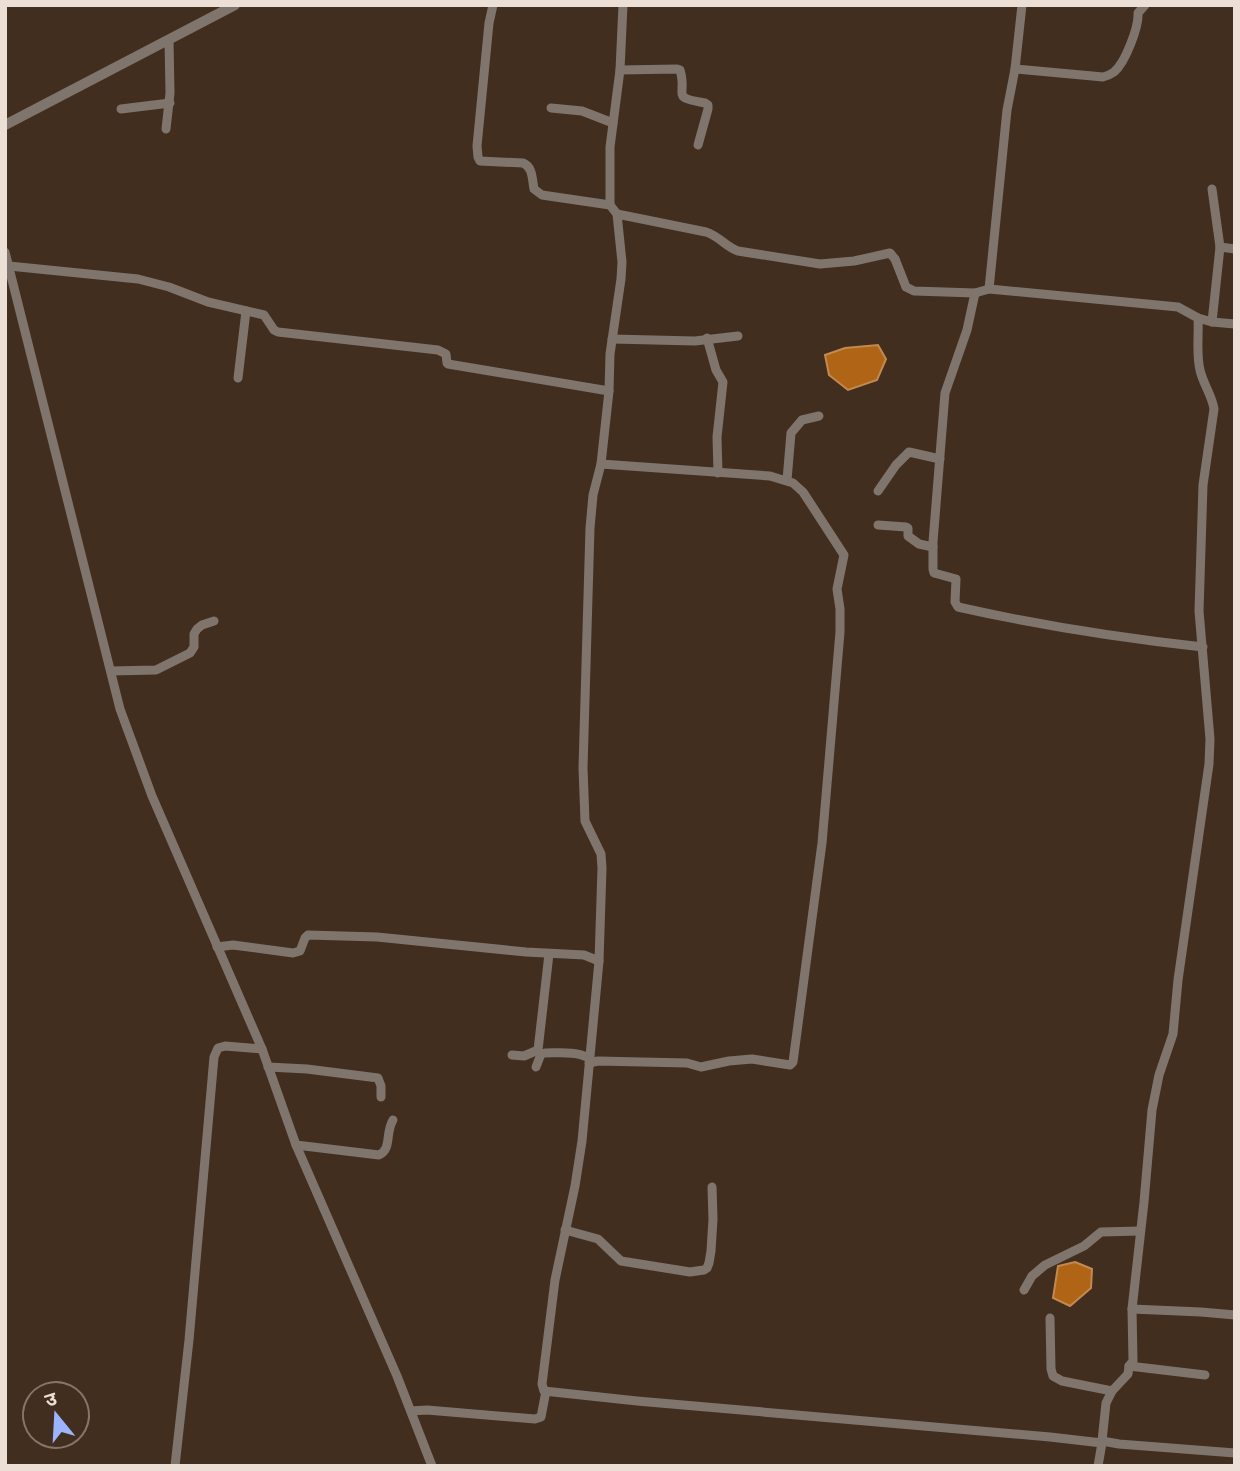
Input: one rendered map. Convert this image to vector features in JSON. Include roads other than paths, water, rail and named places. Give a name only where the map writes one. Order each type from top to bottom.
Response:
[{"type":"street","points":[[5,125],[235,5]]},
{"type":"street","points":[[493,5],[477,146],[480,161],[527,165],[531,170],[534,189],[542,195],[610,205]]},
{"type":"street","points":[[623,5],[620,70],[610,147],[610,205],[617,214],[622,262],[601,464],[593,495],[590,528],[582,749],[585,821],[601,854],[598,961],[582,1141],[555,1280],[543,1389],[787,1415],[1235,1453]]},
{"type":"street","points":[[989,289],[1007,110],[1015,69],[1022,5]]},
{"type":"street","points":[[1015,69],[1102,77],[1109,75],[1119,66],[1139,21],[1138,13],[1145,5]]},
{"type":"street","points":[[166,129],[170,103],[169,40]]},
{"type":"street","points":[[620,70],[680,70],[683,98],[708,105],[698,145]]},
{"type":"street","points":[[121,109],[170,103]]},
{"type":"street","points":[[551,108],[582,111],[613,123]]},
{"type":"street","points":[[1212,189],[1220,247],[1212,322]]},
{"type":"street","points":[[617,214],[706,232],[738,251],[820,264],[854,261],[890,253],[909,290],[975,293],[989,289],[1178,307],[1198,318],[1235,324]]},
{"type":"street","points":[[1220,247],[1235,249]]},
{"type":"street","points":[[5,252],[120,709],[152,796],[262,1049],[296,1145],[411,1411],[432,1466]]},
{"type":"street","points":[[9,266],[138,279],[208,302],[264,315],[278,332],[438,350],[446,354],[449,364],[609,391]]},
{"type":"street","points":[[975,293],[965,338],[945,393],[933,547],[934,573],[957,580],[955,603],[958,607],[1144,640],[1203,647]]},
{"type":"street","points":[[238,378],[246,311]]},
{"type":"street","points":[[1098,1466],[1106,1403],[1112,1391],[1128,1374],[1133,1361],[1132,1309],[1152,1110],[1156,1086],[1173,1034],[1209,764],[1210,740],[1199,611],[1203,485],[1214,409],[1199,365],[1198,318]]},
{"type":"street","points":[[612,339],[695,341],[738,336]]},
{"type":"street","points":[[708,338],[723,386],[718,474]]},
{"type":"street","points":[[787,480],[791,433],[802,420],[819,416]]},
{"type":"street","points":[[878,491],[909,452],[940,459]]},
{"type":"street","points":[[589,1060],[687,1063],[701,1067],[752,1059],[790,1065],[793,1062],[822,843],[840,632],[838,589],[845,558],[803,492],[787,480],[770,476],[601,464]]},
{"type":"street","points":[[878,525],[908,528],[908,536],[919,544],[933,547]]},
{"type":"street","points":[[111,671],[156,670],[190,653],[194,647],[194,634],[197,629],[214,621]]},
{"type":"street","points":[[217,947],[233,945],[296,952],[302,949],[306,936],[310,935],[377,936],[549,954],[584,955],[598,961]]},
{"type":"street","points":[[512,1055],[524,1056],[538,1050],[549,954]]},
{"type":"street","points":[[175,1466],[214,1057],[218,1048],[225,1046],[262,1049]]},
{"type":"street","points":[[536,1067],[541,1054],[545,1053],[587,1055],[589,1060]]},
{"type":"street","points":[[268,1067],[378,1078],[382,1086],[381,1097]]},
{"type":"street","points":[[296,1145],[379,1155],[386,1149],[388,1129],[393,1120]]},
{"type":"street","points":[[565,1230],[598,1239],[621,1261],[690,1272],[704,1270],[709,1263],[711,1251],[712,1186]]},
{"type":"street","points":[[1024,1290],[1032,1276],[1045,1265],[1084,1246],[1101,1232],[1140,1231]]},
{"type":"street","points":[[1132,1309],[1235,1315]]},
{"type":"street","points":[[1049,1318],[1053,1376],[1062,1381],[1112,1391]]},
{"type":"street","points":[[1129,1366],[1205,1375]]},
{"type":"street","points":[[411,1411],[535,1419],[541,1417],[546,1391]]}]
